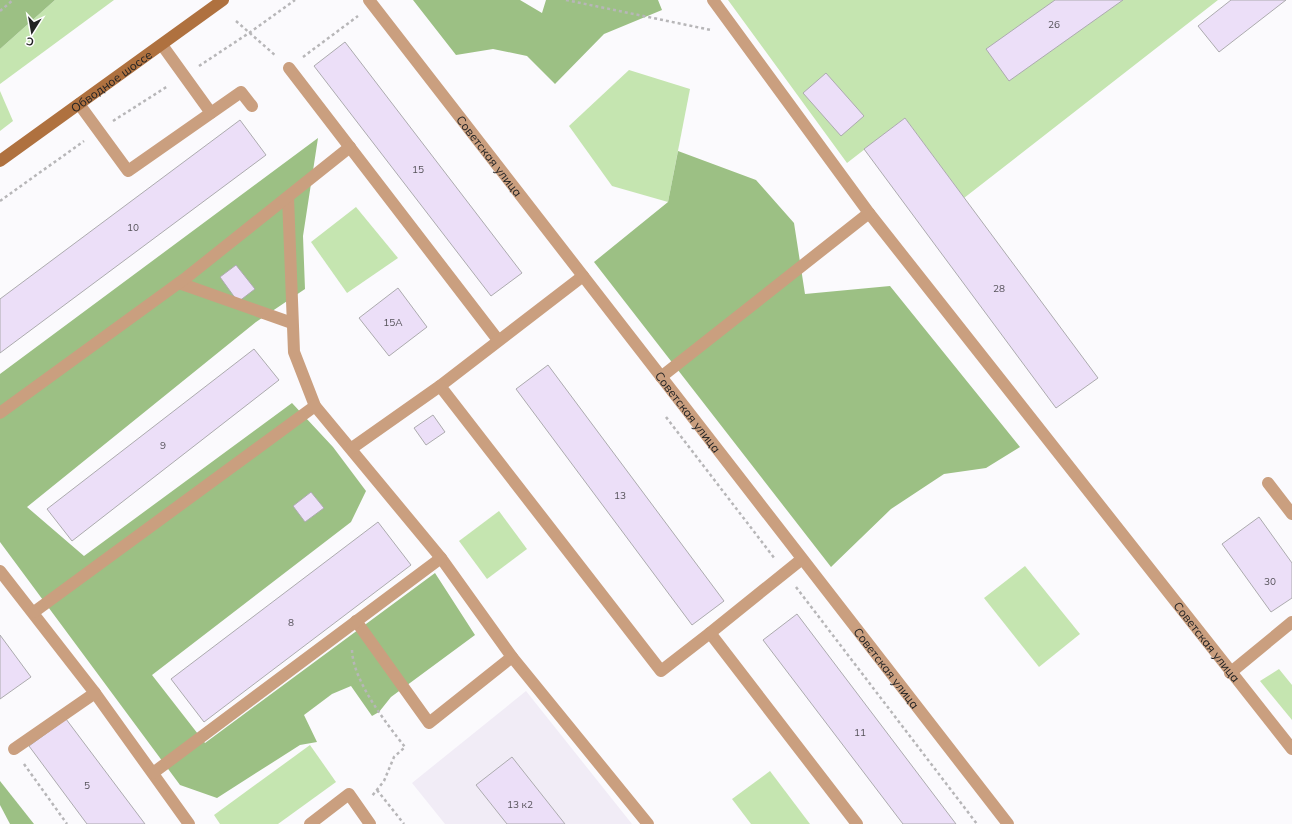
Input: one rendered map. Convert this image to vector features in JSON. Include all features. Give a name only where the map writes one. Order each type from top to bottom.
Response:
[{"type":"street","name":"Обводное шоссе","points":[[0,161],[223,0]]},
{"type":"street","name":"Советская улица","points":[[713,0],[870,213],[1292,750]]},
{"type":"street","name":"Советская улица","points":[[371,2],[1008,824]]},
{"type":"street","points":[[162,45],[211,113]]},
{"type":"street","points":[[289,68],[498,340]]},
{"type":"street","points":[[79,104],[128,171],[241,92],[252,106]]},
{"type":"street","points":[[0,413],[179,283],[350,147]]},
{"type":"street","points":[[288,197],[294,352],[315,406],[352,448],[441,558],[512,657],[648,824]]},
{"type":"street","points":[[661,377],[870,213]]},
{"type":"street","points":[[352,448],[440,386],[583,276]]},
{"type":"street","points":[[179,283],[292,322]]},
{"type":"street","points":[[440,386],[661,671],[802,559]]},
{"type":"street","points":[[34,612],[315,406]]},
{"type":"street","points":[[1268,483],[1292,514]]},
{"type":"street","points":[[153,773],[441,558]]},
{"type":"street","points":[[0,571],[34,612],[95,693],[189,824]]},
{"type":"street","points":[[354,622],[429,723],[512,657]]},
{"type":"street","points":[[1230,672],[1292,622]]},
{"type":"street","points":[[710,633],[857,824]]},
{"type":"street","points":[[14,749],[95,693]]},
{"type":"street","points":[[310,824],[348,794],[356,807],[370,824]]},
{"type":"path","points":[[0,11],[13,0]]},
{"type":"path","points":[[0,201],[98,131],[249,33],[295,0]]},
{"type":"path","points":[[566,0],[739,36]]},
{"type":"path","points":[[236,21],[289,68],[371,2]]},
{"type":"path","points":[[354,622],[352,657],[366,693],[387,726],[405,747],[394,757],[384,781],[377,790],[372,796],[356,807]]},
{"type":"path","points":[[14,749],[67,824]]},
{"type":"path","points":[[377,790],[404,824]]},
{"type":"shaded area","points":[[526,691],[632,824],[445,824],[412,783]]},
{"type":"green space","points":[[0,0],[55,0],[0,49]]},
{"type":"green space","points":[[55,0],[114,0],[0,84],[0,49]]},
{"type":"green space","points":[[413,0],[520,0],[542,13],[546,0],[658,0],[662,10],[604,34],[555,84],[527,56],[493,49],[456,55]]},
{"type":"green space","points":[[728,0],[1218,0],[964,198],[905,118],[847,163]]},
{"type":"green space","points":[[629,70],[690,89],[668,202],[612,186],[569,126]]},
{"type":"green space","points":[[0,91],[13,121],[0,131]]},
{"type":"green space","points":[[318,138],[303,236],[305,289],[256,322],[27,507],[84,556],[292,403],[333,447],[366,491],[351,522],[152,675],[205,743],[435,573],[475,635],[391,697],[379,712],[372,716],[351,686],[332,694],[304,715],[317,742],[300,745],[217,798],[180,785],[0,542],[0,374]]},
{"type":"green space","points":[[678,151],[756,180],[794,223],[805,294],[890,286],[1020,447],[986,468],[944,474],[891,509],[831,567],[594,262],[668,202]]},
{"type":"green space","points":[[356,207],[398,258],[347,293],[311,242]]},
{"type":"green space","points":[[499,511],[527,549],[487,579],[459,541]]},
{"type":"green space","points":[[1025,566],[1080,634],[1039,667],[984,598]]},
{"type":"green space","points":[[1279,669],[1292,685],[1292,720],[1260,681]]},
{"type":"green space","points":[[310,745],[336,782],[278,824],[220,824],[214,815]]},
{"type":"green space","points":[[770,771],[810,824],[751,824],[732,799]]},
{"type":"green space","points":[[0,781],[34,824],[10,824],[0,805]]},
{"type":"building","points":[[1055,0],[1123,0],[1009,81],[986,49]]},
{"type":"building","points":[[1231,0],[1286,0],[1219,52],[1198,26]]},
{"type":"building","points":[[345,42],[522,273],[491,296],[314,66]]},
{"type":"building","points":[[826,73],[864,116],[841,136],[803,93]]},
{"type":"building","points":[[905,118],[1098,378],[1056,408],[864,149]]},
{"type":"building","points":[[240,120],[266,155],[0,353],[0,299]]},
{"type":"building","points":[[236,265],[255,289],[238,302],[220,277]]},
{"type":"building","points":[[398,288],[427,327],[389,356],[359,318]]},
{"type":"building","points":[[254,349],[279,380],[72,541],[47,509]]},
{"type":"building","points":[[548,365],[724,601],[692,625],[516,389]]},
{"type":"building","points":[[433,415],[445,432],[426,445],[414,428]]},
{"type":"building","points":[[311,492],[324,508],[305,522],[293,506]]},
{"type":"building","points":[[1259,517],[1292,563],[1292,598],[1271,612],[1222,544]]},
{"type":"building","points":[[378,522],[411,565],[204,722],[171,679]]},
{"type":"building","points":[[797,614],[956,824],[903,824],[763,640]]},
{"type":"building","points":[[0,635],[31,677],[0,699]]},
{"type":"building","points":[[66,719],[145,824],[87,824],[29,746]]},
{"type":"building","points":[[512,757],[565,824],[507,824],[476,785]]}]
